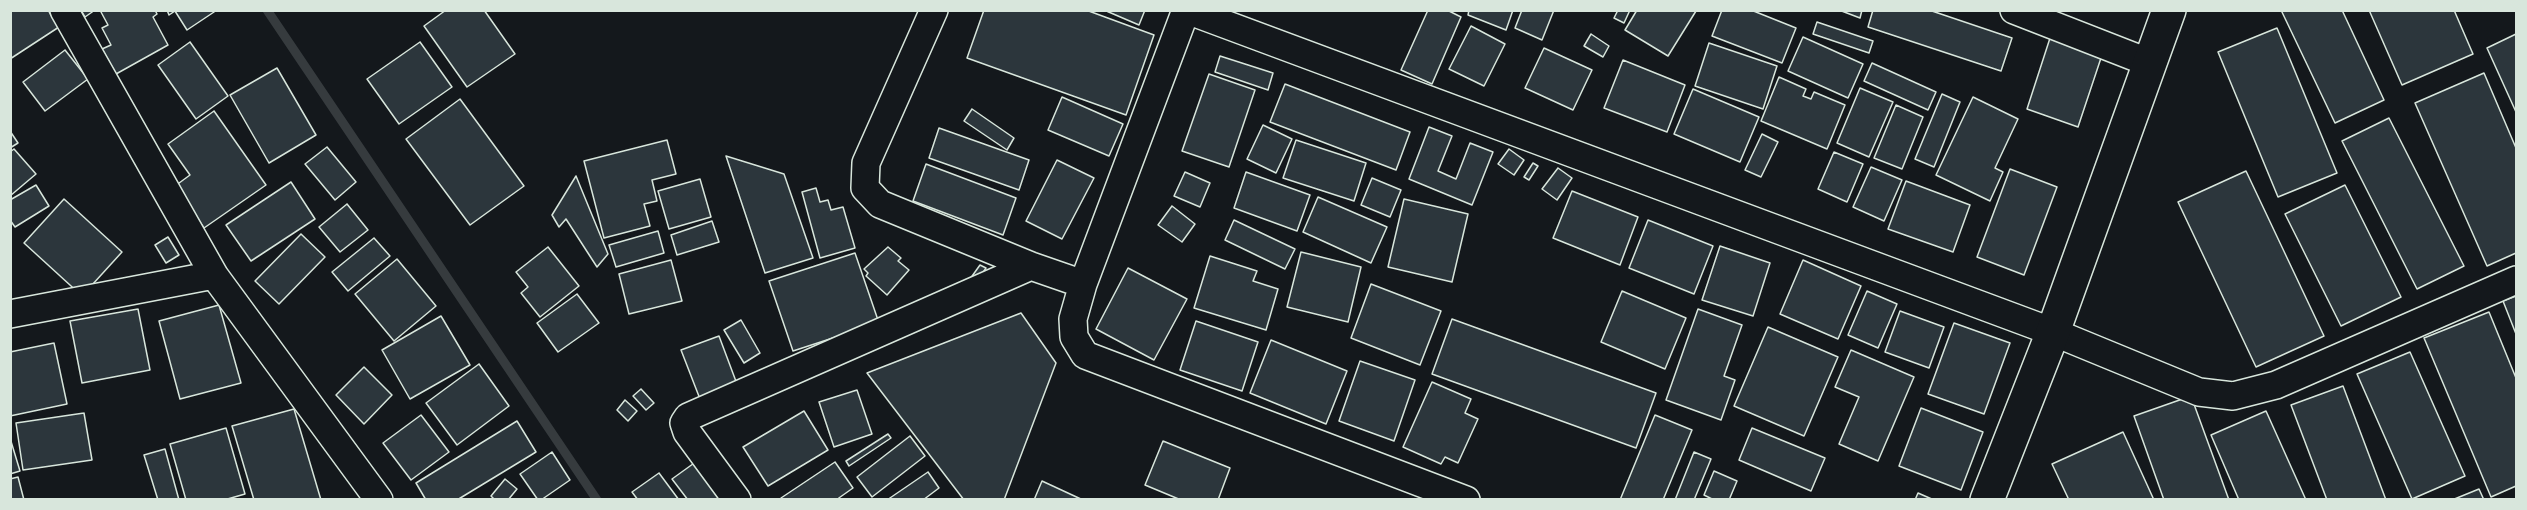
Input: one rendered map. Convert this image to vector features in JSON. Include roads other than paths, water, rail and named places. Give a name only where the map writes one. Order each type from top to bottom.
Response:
[{"type":"street","points":[[64,10],[214,275],[379,500]]},
{"type":"street","points":[[934,10],[866,163],[865,188],[880,204],[1031,266],[1083,284]]},
{"type":"street","points":[[1466,500],[1085,355],[1074,338],[1073,319],[1083,284],[1186,10],[2053,332],[2199,392],[2233,396],[2276,385],[2517,280]]},
{"type":"street","points":[[2014,10],[2150,63]]},
{"type":"street","points":[[1987,500],[2053,332],[2169,10]]},
{"type":"street","points":[[737,500],[687,432],[684,423],[688,417],[1031,266]]},
{"type":"street","points":[[10,314],[214,275]]},
{"type":"waterway","points":[[267,10],[597,500]]}]
